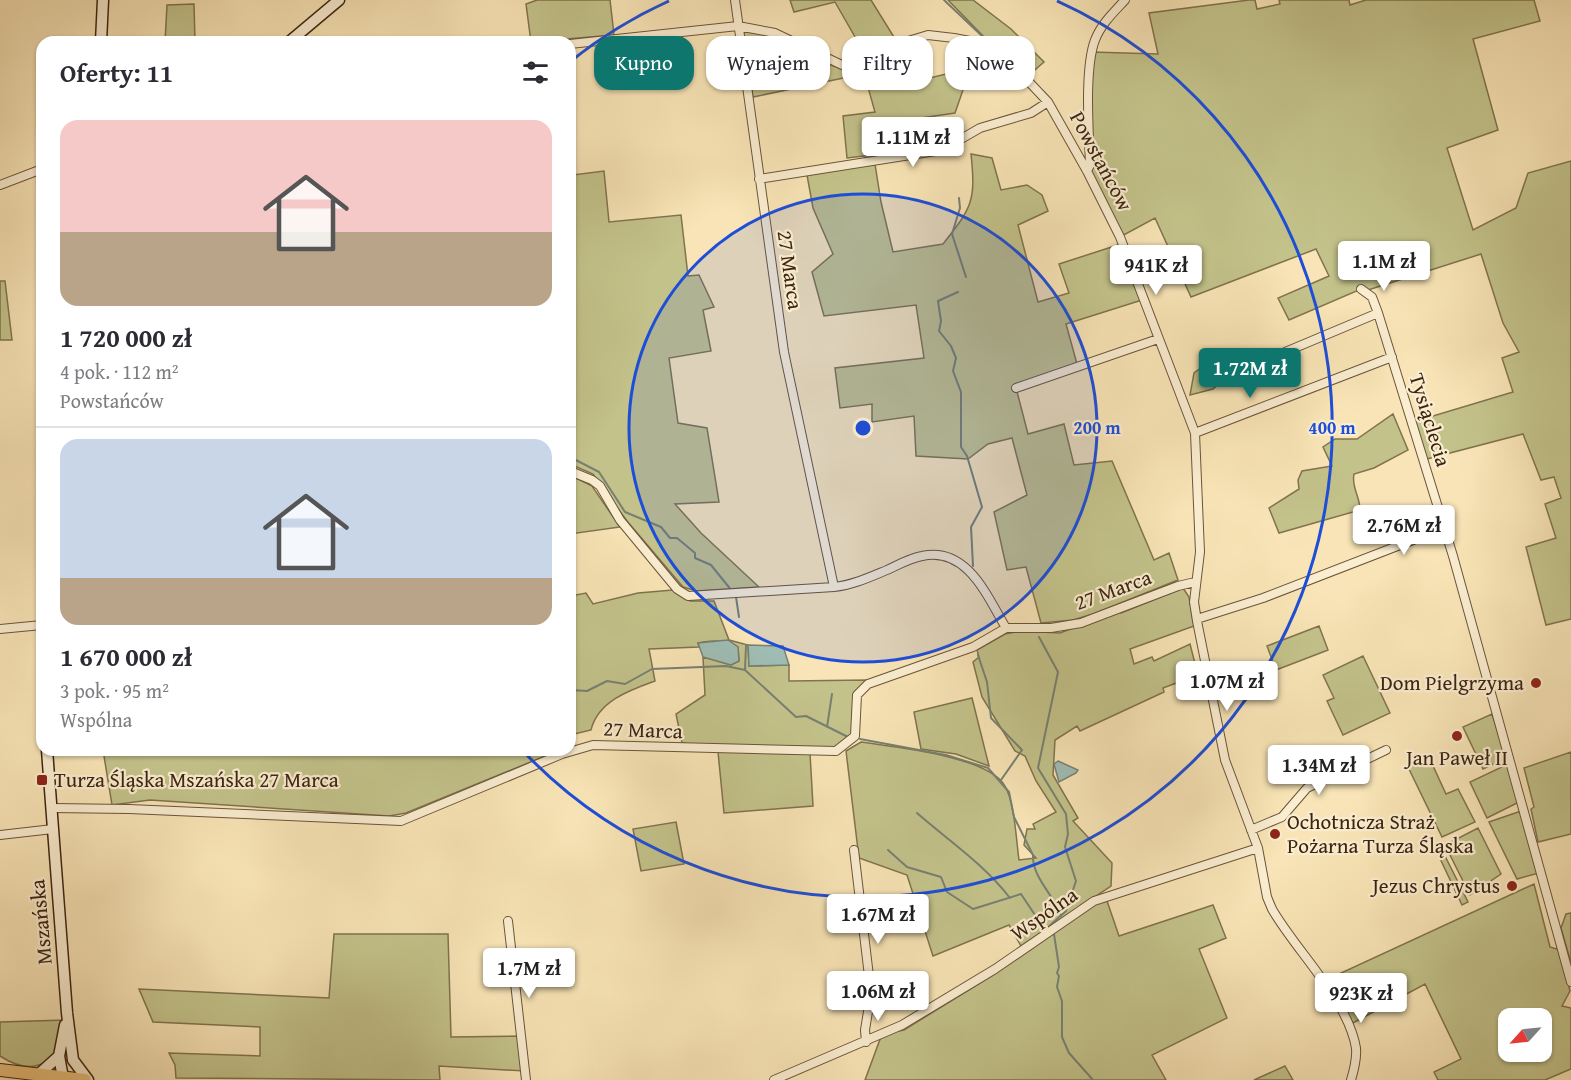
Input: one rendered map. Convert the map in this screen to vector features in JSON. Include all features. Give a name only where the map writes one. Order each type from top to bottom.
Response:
[{"type":"main road","points":[[0,1070],[86,1080]]},
{"type":"street","points":[[101,36],[103,0]]},
{"type":"street","points":[[296,36],[339,0]]},
{"type":"street","points":[[735,0],[738,26]]},
{"type":"street","points":[[1088,171],[1092,52],[1103,24],[1125,0]]},
{"type":"street","name":"Powstańców","points":[[576,43],[738,26],[775,33],[842,64],[858,64],[908,41],[928,35],[980,44],[1010,62],[1048,102],[1088,171],[1120,237],[1195,433],[1200,552],[1195,582],[1197,619],[1225,760],[1258,849],[1267,897],[1272,909],[1320,978],[1347,1023],[1356,1047],[1356,1063],[1351,1080]]},
{"type":"street","name":"27 Marca","points":[[738,26],[784,352],[834,587]]},
{"type":"street","name":"Powstańców","points":[[759,179],[942,150],[980,128],[1023,116],[1048,102]]},
{"type":"street","points":[[0,185],[36,171]]},
{"type":"street","name":"Tysiąclecia","points":[[1361,289],[1372,297],[1378,313],[1444,528],[1571,982]]},
{"type":"street","points":[[1259,363],[1378,313]]},
{"type":"street","points":[[1016,388],[1158,339]]},
{"type":"street","name":"Tysiąclecia","points":[[1195,433],[1392,357]]},
{"type":"street","points":[[576,473],[600,486],[620,520],[677,589],[688,596],[834,587],[862,580],[919,556],[941,554],[955,558],[971,573],[1006,628]]},
{"type":"street","points":[[1197,619],[1263,598],[1444,528]]},
{"type":"street","name":"27 Marca","points":[[576,750],[593,746],[836,751],[855,736],[857,695],[861,688],[973,647],[1006,628],[1051,628],[1081,622],[1178,586],[1195,582]]},
{"type":"street","points":[[0,629],[36,626]]},
{"type":"street","points":[[1251,830],[1282,817],[1307,788],[1386,750]]},
{"type":"street","name":"Mszańska","points":[[47,756],[66,1013],[73,1060]]},
{"type":"street","name":"27 Marca","points":[[51,808],[129,809],[401,821],[557,756]]},
{"type":"street","points":[[0,835],[52,829]]},
{"type":"street","name":"Wspólna","points":[[774,1080],[902,1025],[995,969],[1094,901],[1258,849]]},
{"type":"street","points":[[854,850],[871,993],[865,1030],[866,1042]]},
{"type":"street","points":[[508,921],[526,1080]]},
{"type":"street","name":"Mszańska","points":[[59,1056],[66,1013]]},
{"type":"street","points":[[39,1074],[59,1056]]},
{"type":"street","points":[[59,1056],[63,1077]]},
{"type":"street","points":[[63,1077],[73,1060],[86,1080]]},
{"type":"shaded area","points":[[537,0],[610,0],[614,35],[576,38],[576,36],[530,36],[526,4]]},
{"type":"shaded area","points":[[790,0],[871,0],[893,36],[855,36],[835,2],[794,12]]},
{"type":"shaded area","points":[[948,0],[973,0],[1018,36],[983,36]]},
{"type":"shaded area","points":[[1255,0],[1257,9],[1280,4],[1279,0],[1349,0],[1350,5],[1366,0],[1534,0],[1540,21],[1473,39],[1498,130],[1447,148],[1473,230],[1516,208],[1528,173],[1571,161],[1571,619],[1546,625],[1526,547],[1556,538],[1545,504],[1561,498],[1554,477],[1541,480],[1523,434],[1423,460],[1413,422],[1513,392],[1502,358],[1519,352],[1503,323],[1481,254],[1365,291],[1361,289],[1289,320],[1278,298],[1329,276],[1316,249],[1191,297],[1155,218],[1120,237],[1087,171],[1092,52],[1158,54],[1149,13]]},
{"type":"shaded area","points":[[194,4],[195,36],[165,36],[167,5]]},
{"type":"shaded area","points":[[741,28],[772,36],[742,36]]},
{"type":"shaded area","points":[[1035,53],[1044,62],[1035,70]]},
{"type":"shaded area","points":[[830,64],[842,69],[842,78],[830,81]]},
{"type":"shaded area","points":[[945,74],[945,90],[963,90],[955,113],[901,121],[890,140],[877,145],[873,155],[847,158],[843,116],[875,112],[869,90],[933,90],[933,77]]},
{"type":"shaded area","points":[[752,90],[786,90],[753,97]]},
{"type":"shaded area","points":[[971,154],[992,158],[1001,190],[1027,185],[1042,195],[1048,211],[1018,225],[1038,302],[1069,293],[1059,264],[1121,244],[1142,300],[1066,324],[1077,364],[1015,384],[1028,434],[1064,424],[1074,465],[1112,461],[1154,560],[1169,553],[1178,580],[1073,620],[1041,623],[1026,567],[1007,570],[994,512],[1027,495],[1012,438],[988,444],[968,459],[916,456],[914,416],[872,422],[872,404],[840,408],[835,368],[924,358],[916,305],[824,316],[812,272],[833,254],[813,208],[807,175],[875,164],[893,252],[943,244],[970,203],[973,183]]},
{"type":"shaded area","points":[[604,171],[609,222],[681,215],[688,276],[699,275],[714,307],[703,310],[711,351],[669,358],[678,423],[707,428],[719,502],[675,504],[701,533],[759,587],[696,591],[683,587],[627,521],[593,474],[576,467],[576,175]]},
{"type":"shaded area","points":[[0,281],[5,281],[12,340],[0,340]]},
{"type":"shaded area","points":[[1227,349],[1242,363],[1213,389],[1190,395],[1194,373]]},
{"type":"shaded area","points":[[1393,414],[1408,450],[1374,468],[1354,474],[1360,510],[1279,533],[1269,508],[1299,489],[1298,480],[1302,471],[1332,466],[1323,447],[1335,439],[1357,439]]},
{"type":"shaded area","points":[[576,478],[592,486],[620,527],[576,533]]},
{"type":"shaded area","points":[[1183,588],[1189,597],[1194,626],[1130,649],[1134,664],[1152,657],[1154,661],[1190,644],[1198,675],[1163,688],[1164,692],[1080,731],[1077,726],[1055,740],[1053,775],[1078,818],[1073,821],[1112,863],[1111,886],[1021,946],[1009,925],[933,956],[907,875],[859,858],[846,751],[861,742],[917,750],[961,760],[980,767],[995,776],[1005,786],[1008,793],[1015,822],[1019,860],[1036,858],[1024,845],[1027,829],[1035,829],[1033,824],[1056,812],[1036,781],[1025,756],[1015,751],[982,697],[973,662],[979,657],[977,650],[1005,634],[1020,631],[1060,633],[1120,610],[1121,613]]},
{"type":"shaded area","points":[[673,590],[690,601],[714,601],[729,640],[748,645],[749,666],[789,665],[789,681],[867,680],[855,694],[852,711],[853,726],[849,739],[832,749],[715,747],[682,743],[676,714],[705,695],[703,657],[731,665],[739,661],[738,647],[719,641],[698,643],[699,647],[649,649],[655,681],[616,698],[600,711],[591,730],[576,734],[576,595],[586,593],[593,604],[638,593]]},
{"type":"shaded area","points":[[1319,626],[1328,650],[1276,670],[1267,646]]},
{"type":"shaded area","points":[[1363,656],[1390,713],[1343,735],[1327,701],[1334,698],[1323,675]]},
{"type":"shaded area","points":[[972,698],[989,766],[956,754],[921,749],[914,712]]},
{"type":"shaded area","points":[[1492,714],[1506,758],[1483,769],[1463,727]]},
{"type":"shaded area","points":[[718,752],[810,753],[813,806],[724,813]]},
{"type":"shaded area","points":[[1571,752],[1571,834],[1538,842],[1531,809],[1534,807],[1524,768]]},
{"type":"shaded area","points":[[1428,755],[1446,794],[1458,789],[1475,822],[1442,837],[1409,769],[1413,763]]},
{"type":"shaded area","points":[[104,756],[545,756],[406,813],[389,816],[150,800],[112,805]]},
{"type":"shaded area","points":[[1508,764],[1519,802],[1487,818],[1470,782]]},
{"type":"shaded area","points":[[1521,811],[1539,873],[1517,879],[1489,822]]},
{"type":"shaded area","points":[[676,822],[684,864],[641,871],[633,829]]},
{"type":"shaded area","points":[[1478,828],[1501,874],[1470,895],[1445,845]]},
{"type":"shaded area","points":[[1440,846],[1468,902],[1462,905],[1435,848]]},
{"type":"shaded area","points":[[1534,884],[1550,947],[1560,950],[1570,991],[1562,1006],[1571,1008],[1571,1069],[1545,1080],[1438,1080],[1434,1072],[1461,1059],[1425,984],[1353,1023],[1328,979]]},
{"type":"shaded area","points":[[1106,898],[1119,936],[1213,905],[1226,938],[1199,949],[1227,1018],[1152,1055],[1166,1080],[865,1080],[882,1034],[904,1030],[993,975]]},
{"type":"shaded area","points":[[1571,913],[1571,963],[1561,928],[1566,914]]},
{"type":"shaded area","points":[[334,934],[448,934],[451,1037],[521,1036],[525,1071],[439,1066],[440,1080],[176,1078],[175,1065],[169,1053],[260,1056],[260,1027],[153,1022],[139,989],[329,998]]},
{"type":"shaded area","points":[[65,1020],[59,1046],[45,1062],[36,1066],[25,1066],[0,1056],[0,1022]]},
{"type":"shaded area","points":[[1285,1066],[1293,1080],[1254,1080]]},
{"type":"water","points":[[728,640],[738,647],[739,661],[731,665],[703,657],[698,643]]},
{"type":"water","points":[[748,645],[783,646],[789,665],[749,666]]},
{"type":"water","points":[[1058,761],[1078,770],[1059,782],[1054,764]]},
{"type":"waterway","points":[[944,0],[982,36]]},
{"type":"waterway","points":[[959,198],[960,208],[952,234],[966,277]]},
{"type":"waterway","points":[[958,292],[938,301],[941,321],[939,331],[951,346],[956,358],[953,371],[961,392],[961,447],[967,456],[982,507],[971,527],[973,566]]},
{"type":"waterway","points":[[576,460],[599,472],[625,512],[661,527],[670,538],[677,538],[695,553],[695,558],[711,565],[732,591]]},
{"type":"waterway","points":[[736,597],[739,617]]},
{"type":"waterway","points":[[888,850],[907,867],[941,877],[947,892],[973,909],[1021,894],[1045,930],[1066,911],[1076,881],[1065,847],[1068,834],[1066,814],[1038,768],[1058,672],[1039,637]]},
{"type":"waterway","points":[[745,670],[746,645]]},
{"type":"waterway","points":[[978,655],[987,682],[991,718],[1022,750],[1001,780]]},
{"type":"waterway","points":[[576,690],[587,691],[607,681],[625,684],[652,669],[726,666],[745,670],[796,717],[806,716],[848,737]]},
{"type":"waterway","points":[[827,727],[832,694]]},
{"type":"waterway","points":[[860,739],[946,755],[988,768],[1009,792],[1014,817],[1033,855],[1036,871],[1061,916]]},
{"type":"waterway","points":[[917,813],[978,864],[1010,898]]},
{"type":"waterway","points":[[1054,934],[1059,967],[1057,987],[1062,1001],[1062,1037],[1069,1053],[1093,1080]]},
{"type":"place","name":"Dom Pielgrzyma","points":[[1536,683]]},
{"type":"place","name":"Jan Paweł II","points":[[1457,736]]},
{"type":"place","name":"Turza Śląska Mszańska 27 Marca","points":[[42,780]]},
{"type":"place","name":"Ochotnicza Straż Pożarna Turza Śląska","points":[[1275,834]]},
{"type":"place","name":"Jezus Chrystus","points":[[1512,886]]}]
